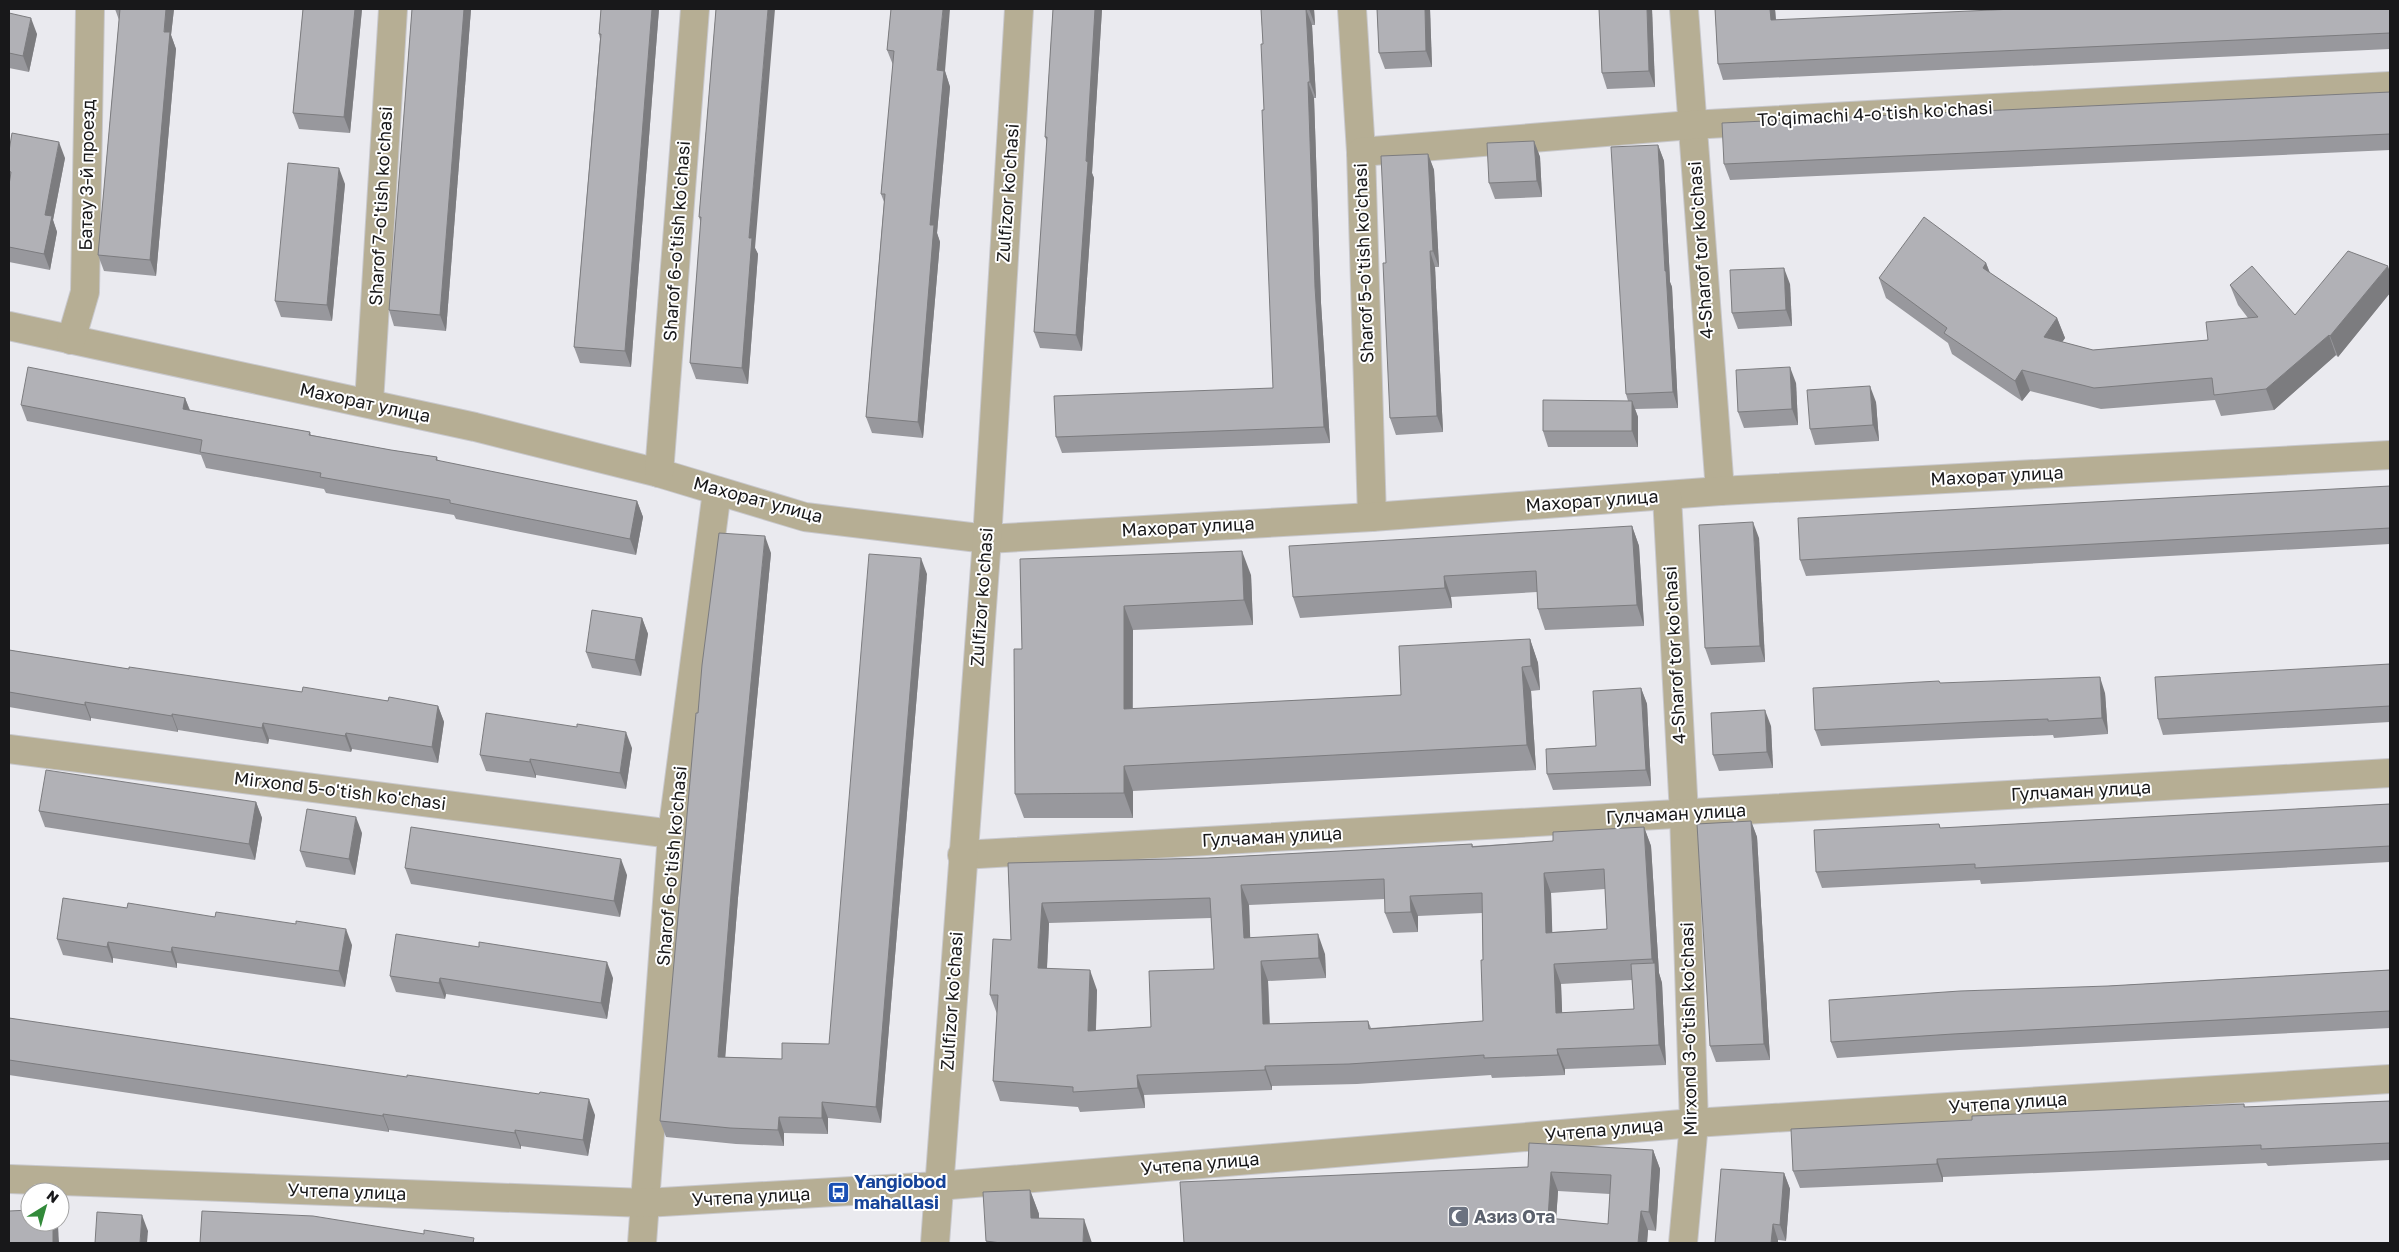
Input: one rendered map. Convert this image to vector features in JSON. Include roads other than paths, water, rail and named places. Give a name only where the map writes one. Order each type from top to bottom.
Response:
[{"type":"street","name":"Sharof 7-o'tish ko'chasi","points":[[369,403],[393,9]]},
{"type":"street","name":"Sharof 6-o'tish ko'chasi","points":[[659,473],[694,9]]},
{"type":"street","name":"Zulfizor ko'chasi","points":[[935,1243],[986,539],[1019,9]]},
{"type":"street","name":"Sharof 5-o'tish ko'chasi","points":[[1352,9],[1361,152],[1372,517]]},
{"type":"street","name":"4-Sharof tor ko'chasi","points":[[1684,9],[1691,125],[1720,491]]},
{"type":"street","name":"Батау 3-й проезд","points":[[71,340],[85,292],[84,10]]},
{"type":"street","name":"To'qimachi 4-o'tish ko'chasi","points":[[1361,152],[1691,125],[2390,86]]},
{"type":"street","name":"Махорат улица","points":[[9,326],[369,403],[659,473],[805,517],[986,539],[1372,517],[1720,491],[2390,455]]},
{"type":"street","name":"Sharof 6-o'tish ko'chasi","points":[[642,1243],[672,834],[717,491]]},
{"type":"street","name":"4-Sharof tor ko'chasi","points":[[1667,496],[1684,814]]},
{"type":"street","name":"Mirxond 5-o'tish ko'chasi","points":[[9,749],[672,834]]},
{"type":"street","name":"Гулчаман улица","points":[[962,855],[2390,774]]},
{"type":"street","name":"Mirxond 3-o'tish ko'chasi","points":[[1683,1243],[1694,1123],[1684,814]]},
{"type":"street","name":"Учтепа улица","points":[[9,1179],[645,1203],[938,1186],[1694,1123],[2390,1079]]},
{"type":"place","name":"Yangiobod mahallasi","points":[[838,1192]]},
{"type":"place","name":"Азиз Ота","points":[[1458,1217]]}]
